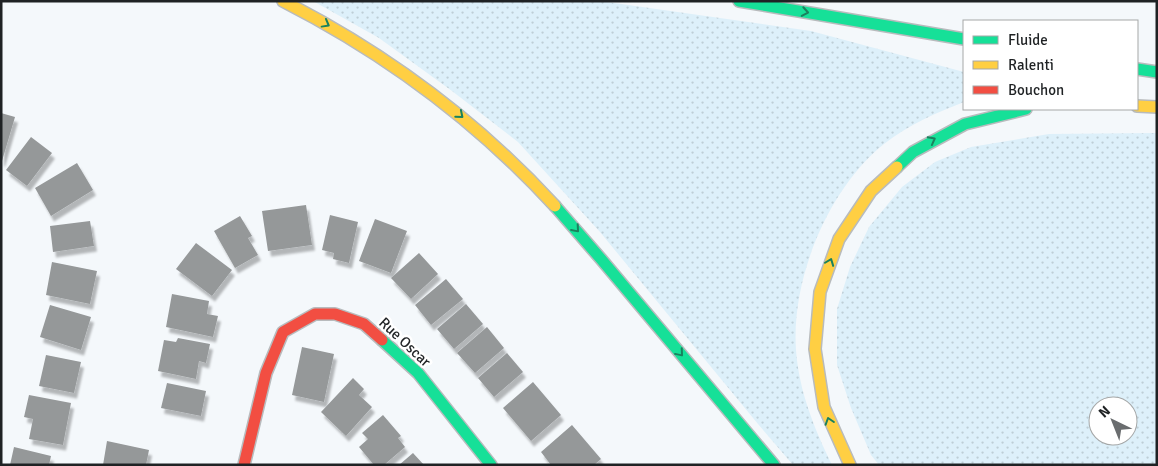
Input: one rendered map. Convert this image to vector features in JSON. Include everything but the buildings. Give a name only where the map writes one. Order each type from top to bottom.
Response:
[{"type":"main road","points":[[283,1],[374,52],[437,96],[492,144],[574,226],[774,465]]},
{"type":"main road","points":[[739,1],[963,40]]},
{"type":"main road","points":[[1138,68],[1157,72]]},
{"type":"main road","points":[[1138,106],[1157,107]]},
{"type":"main road","points":[[850,465],[840,447],[825,408],[819,383],[815,350],[820,291],[831,257],[859,205],[882,178],[910,153],[944,134],[980,119],[1021,110]]},
{"type":"main road","name":"Rue Oscar","points":[[244,465],[266,373],[283,332],[315,314],[336,314],[364,324],[418,373],[491,465]]},
{"type":"shaded area","points":[[313,1],[600,1],[811,31],[963,72],[963,102],[912,125],[884,144],[864,163],[846,185],[830,210],[817,237],[807,265],[796,323],[796,350],[800,380],[808,409],[832,465],[793,465],[600,232],[518,142],[379,38]]},
{"type":"shaded area","points":[[1157,133],[1157,465],[879,465],[871,455],[851,408],[837,365],[837,309],[850,267],[869,227],[902,187],[935,162],[971,147],[1049,134]]},
{"type":"traffic: fast","points":[[739,1],[963,39]]},
{"type":"traffic: fast","points":[[1138,69],[1157,72]]},
{"type":"traffic: fast","points":[[897,167],[913,152],[965,124],[1022,110]]},
{"type":"traffic: fast","points":[[555,206],[774,465]]},
{"type":"traffic: fast","points":[[382,340],[418,373],[491,465]]},
{"type":"traffic: slow","points":[[283,1],[358,43],[428,91],[494,145],[555,206]]},
{"type":"traffic: slow","points":[[1138,106],[1157,107]]},
{"type":"traffic: slow","points":[[850,465],[824,407],[815,349],[820,292],[839,239],[871,191],[897,167]]},
{"type":"traffic: jam","points":[[244,465],[266,373],[283,332],[315,314],[335,314],[364,324],[382,340]]}]
